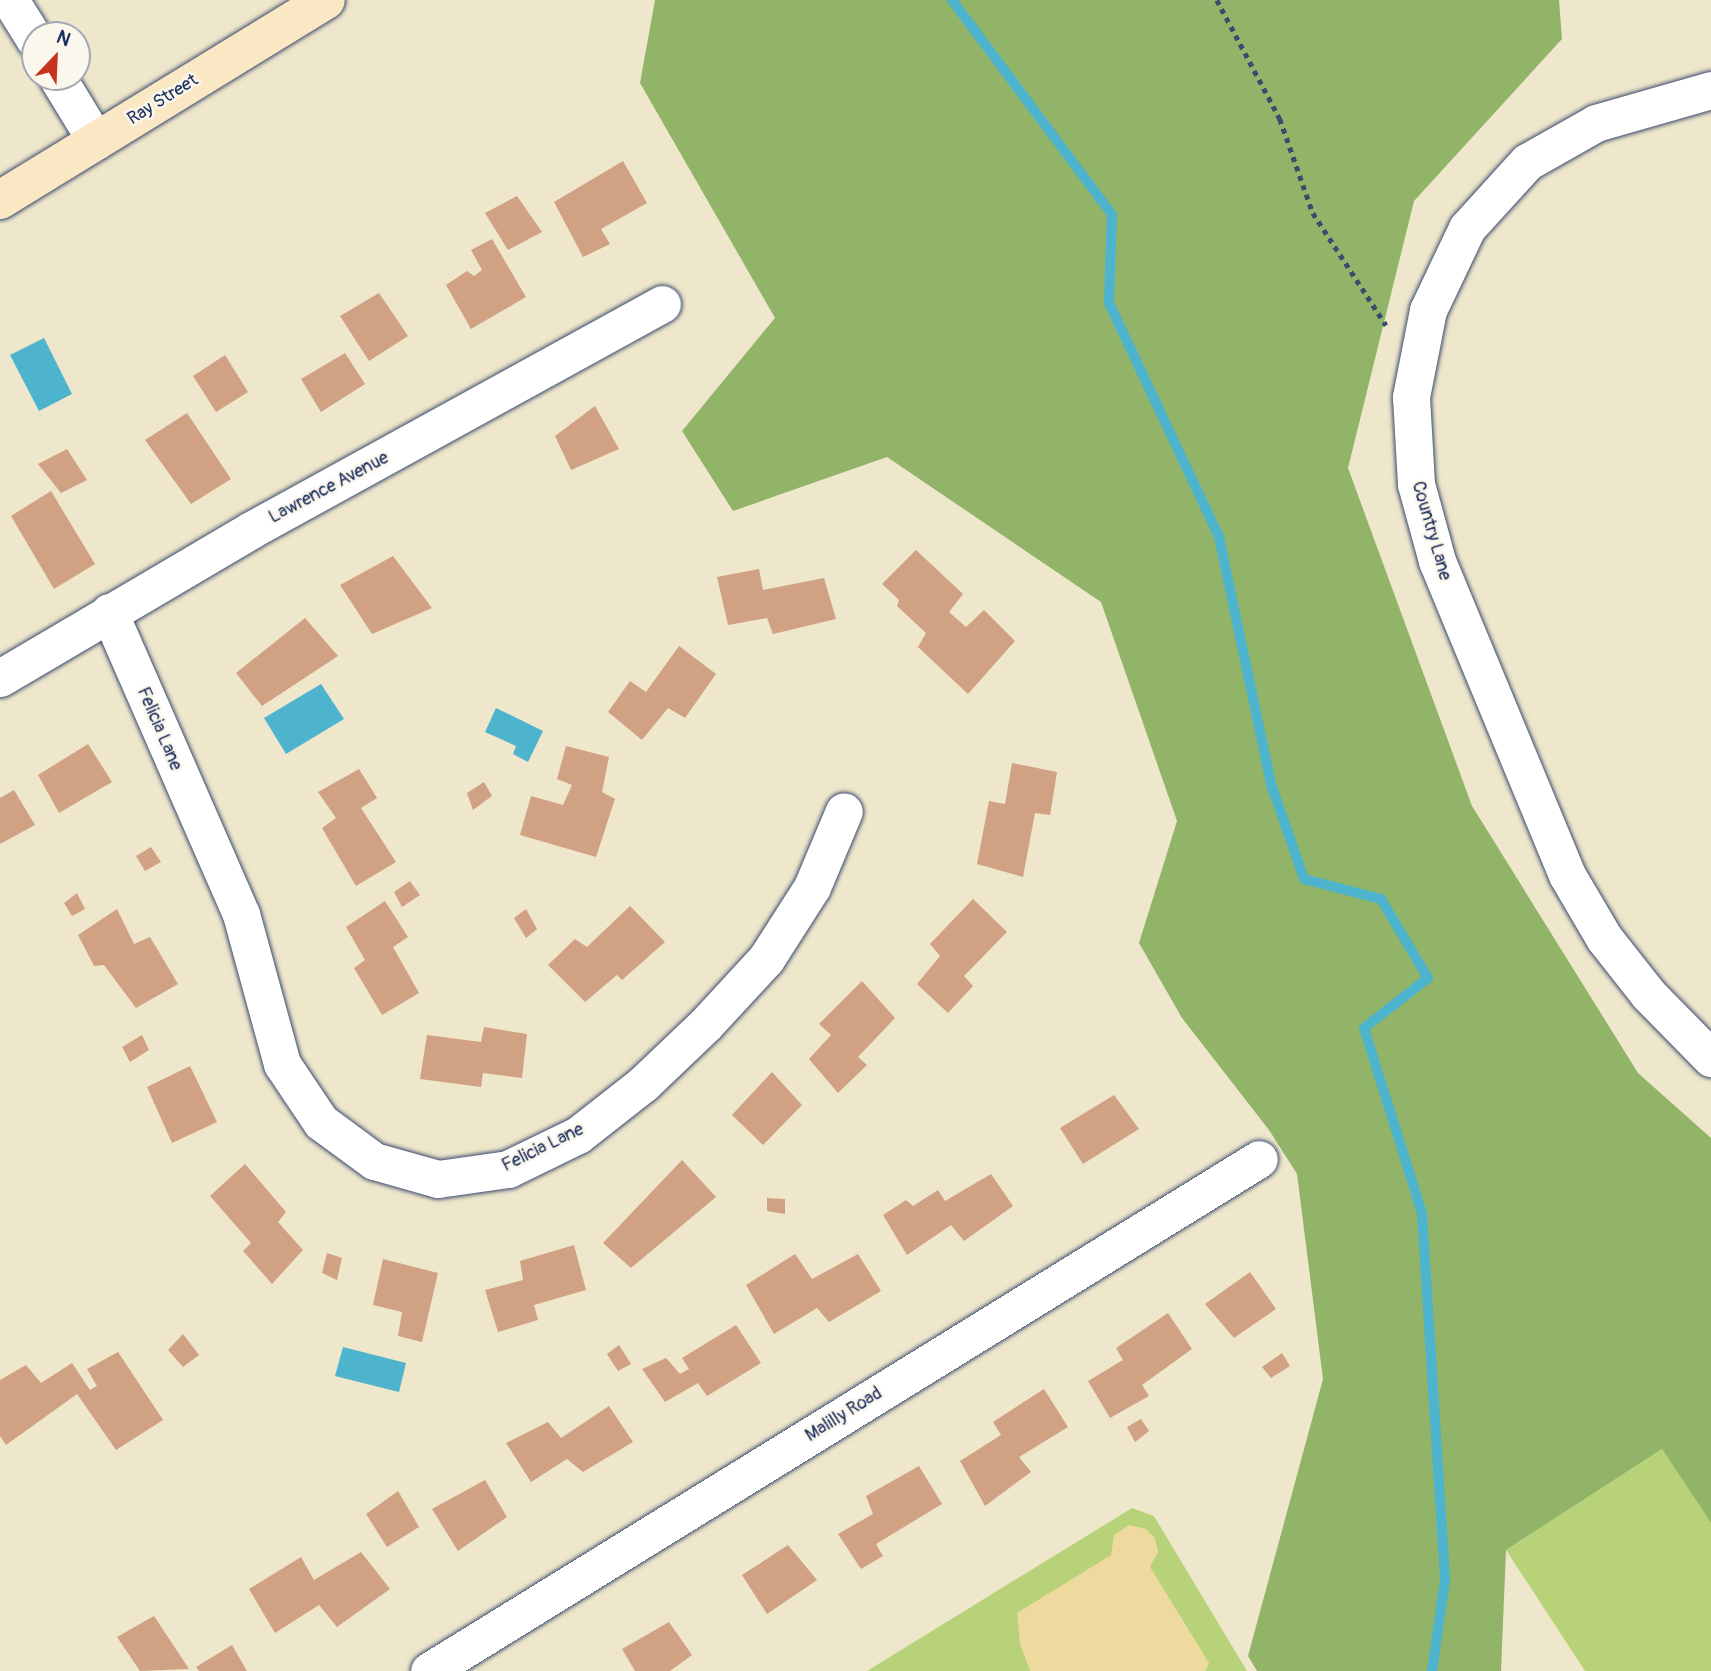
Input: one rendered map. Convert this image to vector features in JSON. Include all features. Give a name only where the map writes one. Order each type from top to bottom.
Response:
[{"type":"street","points":[[10,0],[23,21]]},
{"type":"street","name":"Ray Street","points":[[0,200],[326,0]]},
{"type":"street","name":"Country Lane","points":[[1711,90],[1596,123],[1527,162],[1467,228],[1428,310],[1411,397],[1416,484],[1437,561],[1566,875],[1604,938],[1648,994],[1711,1058]]},
{"type":"street","points":[[66,91],[96,141]]},
{"type":"street","name":"Lawrence Avenue","points":[[0,678],[109,612],[662,304]]},
{"type":"street","name":"Felicia Lane","points":[[109,612],[241,915],[282,1065],[321,1122],[374,1160],[438,1178],[508,1169],[578,1135],[643,1084],[705,1025],[766,958],[812,887],[844,811]]},
{"type":"street","name":"Malilly Road","points":[[429,1671],[1259,1160]]},
{"type":"path","points":[[1217,0],[1280,119],[1313,213],[1350,276],[1417,368]]},
{"type":"green space","points":[[655,0],[1559,0],[1562,39],[1414,201],[1348,468],[1472,806],[1638,1073],[1711,1138],[1711,1523],[1662,1449],[1506,1550],[1501,1671],[1257,1671],[1248,1656],[1323,1379],[1297,1174],[1269,1130],[1182,1018],[1139,943],[1177,821],[1101,602],[887,457],[733,511],[682,431],[775,318],[640,83]]},
{"type":"green space","points":[[1662,1449],[1711,1523],[1711,1671],[1585,1671],[1506,1550]]},
{"type":"green space","points":[[1132,1508],[1154,1516],[1247,1671],[867,1671]]},
{"type":"sand","points":[[1129,1525],[1146,1529],[1155,1538],[1158,1552],[1150,1567],[1209,1663],[1205,1671],[1030,1671],[1020,1644],[1017,1613],[1111,1555],[1114,1535]]},
{"type":"water","points":[[44,338],[72,394],[39,411],[10,355]]},
{"type":"water","points":[[321,684],[344,719],[286,754],[264,718]]},
{"type":"water","points":[[496,708],[543,731],[528,762],[513,754],[516,746],[485,732]]},
{"type":"water","points":[[343,1347],[406,1363],[399,1392],[335,1376]]},
{"type":"building","points":[[623,161],[647,203],[601,229],[610,244],[583,257],[554,202]]},
{"type":"building","points":[[517,196],[542,232],[508,250],[485,213]]},
{"type":"building","points":[[492,239],[526,297],[471,329],[446,285],[467,271],[474,276],[482,270],[471,250]]},
{"type":"building","points":[[379,293],[408,336],[369,361],[340,316]]},
{"type":"building","points":[[345,353],[365,384],[321,412],[301,379]]},
{"type":"building","points":[[225,355],[248,392],[216,412],[193,376]]},
{"type":"building","points":[[595,406],[619,449],[571,470],[555,436]]},
{"type":"building","points":[[187,413],[231,479],[191,504],[145,440]]},
{"type":"building","points":[[67,449],[87,480],[61,493],[38,464]]},
{"type":"building","points":[[51,491],[95,564],[54,589],[11,516]]},
{"type":"building","points":[[916,550],[963,594],[949,612],[966,627],[984,610],[1015,641],[968,694],[918,647],[926,633],[897,606],[899,600],[882,584]]},
{"type":"building","points":[[393,556],[432,608],[372,634],[340,585]]},
{"type":"building","points":[[759,569],[763,590],[824,578],[836,619],[773,634],[767,618],[728,625],[717,577]]},
{"type":"building","points":[[305,618],[338,656],[262,706],[236,673]]},
{"type":"building","points":[[679,646],[716,674],[685,718],[668,708],[642,740],[608,712],[630,681],[646,692]]},
{"type":"building","points":[[88,744],[112,782],[59,813],[38,775]]},
{"type":"building","points":[[566,746],[609,757],[602,792],[615,799],[596,857],[520,835],[531,796],[563,805],[572,785],[557,779]]},
{"type":"building","points":[[1012,763],[1057,772],[1050,815],[1035,813],[1023,877],[977,864],[989,801],[1005,804]]},
{"type":"building","points":[[359,769],[377,798],[361,808],[396,862],[356,886],[322,828],[336,818],[318,792]]},
{"type":"building","points":[[484,782],[492,796],[473,810],[467,793]]},
{"type":"building","points":[[14,790],[35,825],[0,844],[0,798]]},
{"type":"building","points":[[151,847],[161,862],[145,871],[136,856]]},
{"type":"building","points":[[410,881],[420,895],[402,907],[394,892]]},
{"type":"building","points":[[77,893],[85,909],[72,916],[64,903]]},
{"type":"building","points":[[973,899],[1007,932],[964,976],[973,986],[948,1013],[917,984],[940,956],[930,944]]},
{"type":"building","points":[[385,901],[408,937],[393,947],[419,993],[382,1015],[354,968],[365,960],[346,927]]},
{"type":"building","points":[[630,906],[665,942],[622,980],[617,975],[585,1002],[548,965],[575,939],[587,947]]},
{"type":"building","points":[[117,909],[134,944],[150,937],[178,984],[136,1008],[104,965],[94,966],[78,935]]},
{"type":"building","points":[[526,909],[537,929],[526,938],[514,918]]},
{"type":"building","points":[[862,981],[895,1018],[858,1057],[867,1065],[838,1093],[809,1059],[831,1035],[819,1024]]},
{"type":"building","points":[[484,1027],[527,1034],[522,1078],[483,1073],[481,1087],[420,1079],[427,1035],[481,1042]]},
{"type":"building","points":[[142,1035],[149,1050],[130,1062],[122,1047]]},
{"type":"building","points":[[190,1066],[217,1122],[172,1143],[147,1087]]},
{"type":"building","points":[[772,1072],[802,1105],[763,1145],[732,1115]]},
{"type":"building","points":[[1114,1095],[1139,1129],[1083,1164],[1060,1128]]},
{"type":"building","points":[[682,1160],[716,1197],[631,1268],[603,1243]]},
{"type":"building","points":[[245,1164],[286,1212],[278,1222],[303,1250],[272,1284],[243,1251],[251,1243],[210,1196]]},
{"type":"building","points":[[991,1174],[1013,1206],[964,1241],[951,1225],[907,1255],[883,1215],[906,1200],[913,1206],[938,1190],[945,1201]]},
{"type":"building","points":[[767,1198],[785,1199],[785,1214],[767,1211]]},
{"type":"building","points":[[574,1245],[586,1290],[534,1305],[538,1320],[498,1332],[485,1290],[523,1280],[520,1261]]},
{"type":"building","points":[[327,1253],[342,1258],[337,1280],[322,1273]]},
{"type":"building","points":[[795,1254],[812,1279],[858,1254],[881,1291],[829,1322],[817,1308],[774,1334],[746,1285]]},
{"type":"building","points":[[383,1259],[438,1273],[422,1342],[398,1336],[402,1312],[373,1305]]},
{"type":"building","points":[[1250,1272],[1276,1309],[1234,1338],[1205,1304]]},
{"type":"building","points":[[1168,1313],[1192,1349],[1142,1385],[1149,1396],[1110,1418],[1088,1381],[1123,1360],[1116,1348]]},
{"type":"building","points":[[736,1325],[761,1363],[707,1396],[698,1383],[665,1402],[642,1369],[666,1358],[680,1374],[689,1369],[682,1358]]},
{"type":"building","points":[[183,1334],[199,1355],[183,1367],[168,1350]]},
{"type":"building","points":[[619,1345],[631,1364],[618,1371],[607,1354]]},
{"type":"building","points":[[118,1352],[163,1420],[116,1450],[77,1394],[6,1445],[0,1436],[0,1380],[26,1365],[41,1383],[72,1363],[90,1390],[97,1386],[87,1369]]},
{"type":"building","points":[[1282,1353],[1290,1366],[1271,1378],[1262,1367]]},
{"type":"building","points":[[1044,1389],[1068,1427],[1019,1457],[1031,1472],[985,1506],[960,1461],[1001,1435],[993,1422]]},
{"type":"building","points":[[609,1406],[633,1442],[583,1472],[567,1459],[531,1482],[506,1443],[548,1422],[561,1438]]},
{"type":"building","points":[[1141,1419],[1149,1431],[1135,1442],[1127,1427]]},
{"type":"building","points":[[919,1466],[942,1504],[876,1544],[883,1556],[861,1569],[838,1534],[873,1514],[866,1496]]},
{"type":"building","points":[[485,1480],[507,1517],[458,1551],[432,1509]]},
{"type":"building","points":[[398,1491],[419,1527],[387,1547],[366,1514]]},
{"type":"building","points":[[788,1545],[817,1580],[767,1614],[742,1575]]},
{"type":"building","points":[[361,1552],[390,1589],[337,1627],[319,1605],[275,1633],[249,1589],[301,1557],[314,1580]]},
{"type":"building","points":[[154,1616],[189,1669],[140,1671],[117,1637]]},
{"type":"building","points":[[669,1622],[692,1655],[670,1671],[635,1671],[622,1649]]},
{"type":"building","points":[[232,1645],[247,1671],[199,1671],[196,1667]]},
{"type":"waterway","points":[[952,0],[1112,215],[1109,303],[1219,537],[1271,784],[1304,879],[1381,899],[1428,978],[1364,1028],[1422,1213],[1445,1580],[1432,1671]]}]
